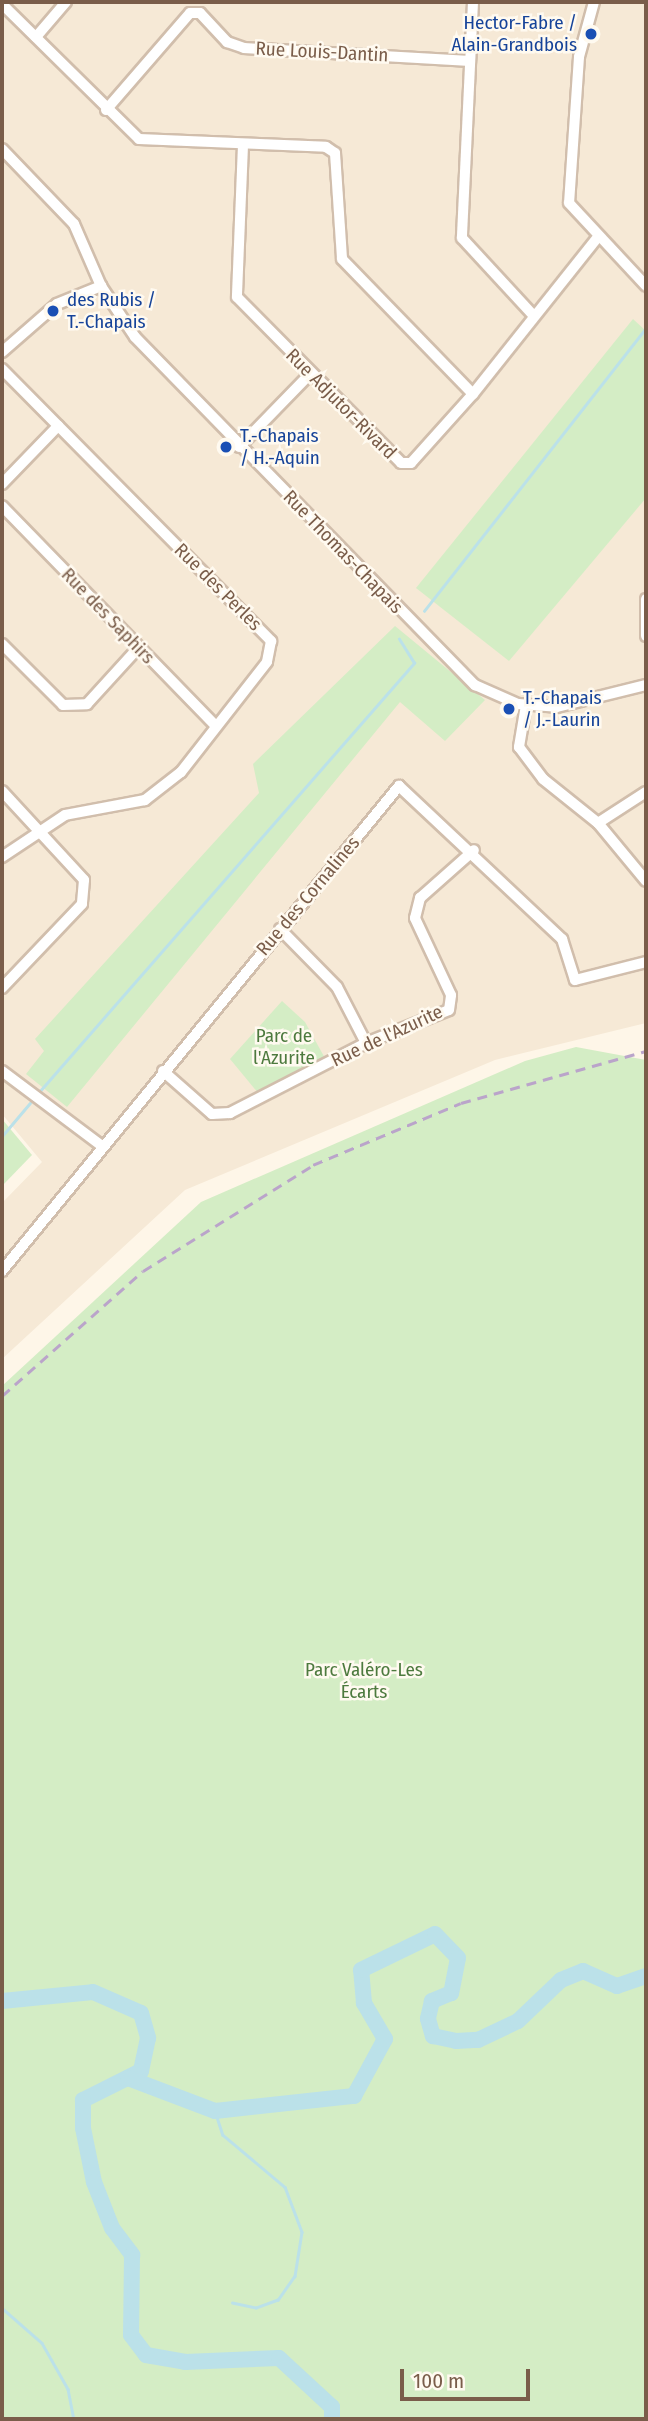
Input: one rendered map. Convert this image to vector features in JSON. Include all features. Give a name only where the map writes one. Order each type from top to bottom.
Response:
[{"type":"street","points":[[36,37],[66,2]]},
{"type":"street","points":[[473,2],[462,238],[534,316]]},
{"type":"street","points":[[594,2],[579,57],[569,203],[597,238],[646,286]]},
{"type":"street","points":[[2,4],[106,110],[139,139],[326,147],[335,153],[342,260],[473,394]]},
{"type":"street","name":"Rue Louis-Dantin","points":[[106,110],[190,13],[200,13],[227,42],[244,48],[470,61]]},
{"type":"street","name":"Rue Adjutor-Rivard","points":[[243,145],[237,297],[309,375],[401,463],[411,463],[473,394],[597,238]]},
{"type":"street","name":"Rue Thomas-Chapais","points":[[2,149],[74,224],[101,286],[135,337],[239,447],[475,685],[526,705],[557,707],[646,685]]},
{"type":"street","points":[[2,352],[57,304],[101,286]]},
{"type":"street","name":"Rue des Perles","points":[[2,369],[271,641],[267,662],[215,725],[181,772],[145,800],[65,815],[2,858]]},
{"type":"street","points":[[239,447],[309,375]]},
{"type":"street","points":[[2,484],[58,426]]},
{"type":"street","name":"Rue des Saphirs","points":[[2,506],[215,725]]},
{"type":"street","points":[[646,599],[646,636]]},
{"type":"street","points":[[2,644],[63,705],[87,704],[138,648]]},
{"type":"street","points":[[526,705],[519,747],[543,779],[598,822],[646,881]]},
{"type":"street","name":"Rue des Cornalines","points":[[2,1270],[399,786],[474,850],[562,939],[575,980],[646,962]]},
{"type":"street","points":[[2,791],[41,829],[84,880],[82,904],[2,988]]},
{"type":"street","points":[[598,822],[646,792]]},
{"type":"street","name":"Rue de l'Azurite","points":[[163,1072],[212,1114],[230,1113],[366,1043],[449,1010],[451,995],[415,918],[420,898],[474,850]]},
{"type":"street","points":[[280,929],[337,987],[366,1043]]},
{"type":"street","points":[[2,1071],[102,1146]]},
{"type":"shaded area","points":[[2,2],[646,2],[646,1023],[495,1060],[185,1190],[2,1359],[2,1203],[42,1162],[2,1114]]},
{"type":"green space","points":[[633,319],[646,331],[646,498],[509,661],[416,588]]},
{"type":"green space","points":[[395,626],[485,700],[445,741],[400,702],[67,1107],[26,1074],[44,1051],[35,1039],[259,793],[253,764]]},
{"type":"green space","name":"Parc de l'Azurite","points":[[282,1001],[305,1022],[326,1060],[259,1094],[230,1059]]},
{"type":"green space","name":"Parc Valéro-Les Écarts","points":[[576,1047],[646,1060],[646,2419],[2,2419],[2,1386],[201,1202],[525,1061]]},
{"type":"green space","points":[[2,1119],[32,1155],[2,1186]]},
{"type":"waterway","points":[[424,611],[646,328]]},
{"type":"waterway","points":[[39,1092],[414,663],[399,639]]},
{"type":"waterway","points":[[2,1136],[30,1103]]},
{"type":"waterway","points":[[128,2078],[215,2111],[354,2096],[385,2039],[364,2003],[361,1970],[435,1934],[458,1958],[451,1993],[432,2001],[428,2019],[433,2036],[456,2041],[478,2040],[518,2021],[561,1980],[583,1971],[617,1986],[646,1976]]},
{"type":"waterway","points":[[2,2001],[93,1992],[141,2013],[148,2038],[141,2071],[83,2100],[83,2128],[94,2182],[112,2228],[132,2255],[131,2335],[146,2355],[185,2362],[279,2358],[332,2407],[332,2419]]},
{"type":"waterway","points":[[215,2111],[223,2135],[285,2187],[302,2232],[295,2276],[278,2300],[256,2308],[233,2303]]},
{"type":"waterway","points":[[2,2308],[42,2343],[68,2389],[74,2419]]},
{"type":"railway","points":[[2,1396],[143,1271],[313,1165],[461,1103],[646,1051]]},
{"type":"place","name":"Hector-Fabre / Alain-Grandbois","points":[[591,34]]},
{"type":"place","name":"des Rubis / T.-Chapais","points":[[53,311]]},
{"type":"place","name":"T.-Chapais / H.-Aquin","points":[[226,447]]},
{"type":"place","name":"T.-Chapais / J.-Laurin","points":[[509,709]]}]
